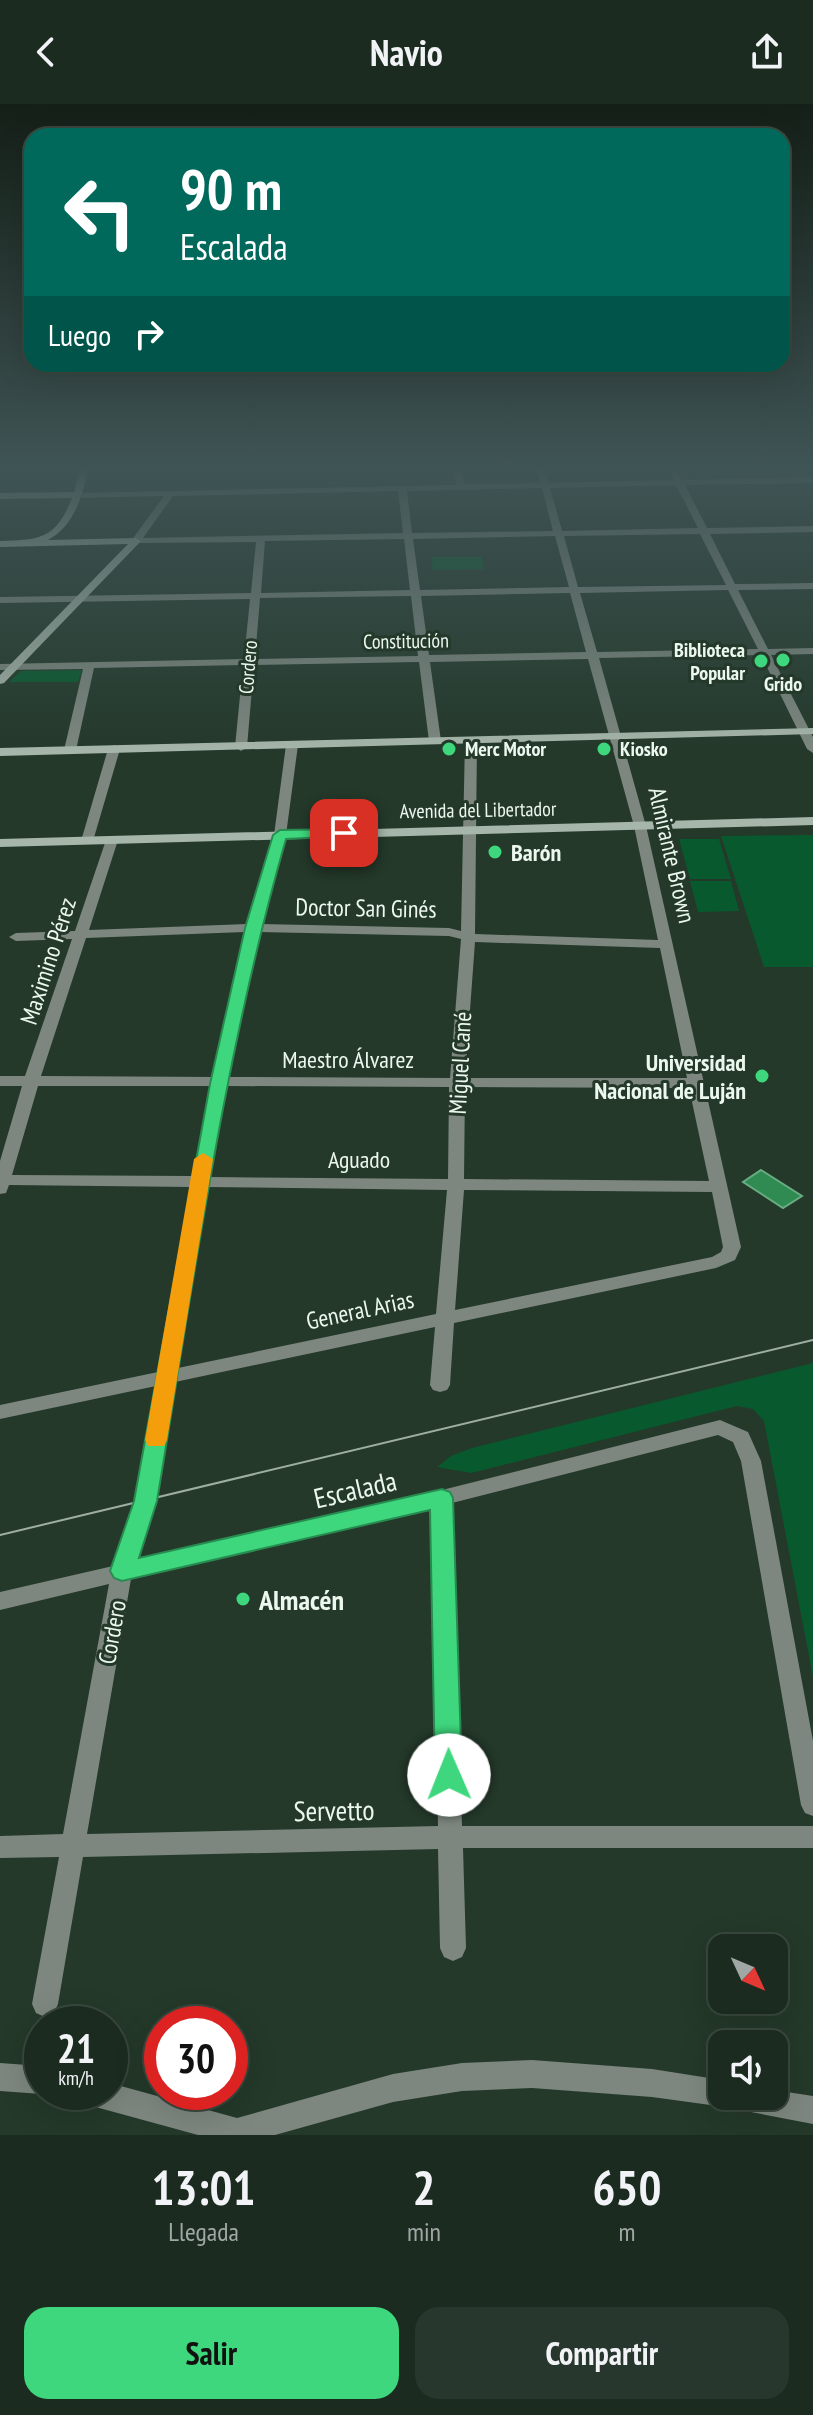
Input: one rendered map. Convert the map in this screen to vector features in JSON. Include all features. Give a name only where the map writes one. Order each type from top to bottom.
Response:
[{"type":"main road","points":[[0,681],[112,565]]},
{"type":"main road","points":[[0,752],[809,732]]},
{"type":"main road","name":"Avenida del Libertador","points":[[0,843],[813,821]]},
{"type":"street","name":"Cordero","points":[[241,747],[258,565]]},
{"type":"street","points":[[411,565],[435,741]]},
{"type":"street","name":"Almirante Brown","points":[[566,565],[640,826],[732,1247],[729,1256]]},
{"type":"street","points":[[723,565],[809,732],[813,749]]},
{"type":"street","points":[[0,600],[813,586]]},
{"type":"street","name":"Constitución","points":[[0,667],[813,651]]},
{"type":"street","points":[[70,750],[89,665]]},
{"type":"street","name":"Miguel Cané","points":[[440,1385],[456,1183],[457,1082],[468,936],[471,740]]},
{"type":"street","name":"Cordero","points":[[45,2004],[122,1571],[146,1501],[218,1084],[253,928],[280,835],[292,745]]},
{"type":"street","points":[[87,841],[114,749]]},
{"type":"street","name":"Maximino Pérez","points":[[1,1183],[31,1082],[112,840]]},
{"type":"street","name":"Doctor San Ginés","points":[[16,937],[253,928],[449,932],[468,936],[666,944]]},
{"type":"street","name":"Maestro Álvarez","points":[[0,1081],[696,1083]]},
{"type":"street","name":"Aguado","points":[[1,1183],[456,1183],[718,1187]]},
{"type":"street","name":"General Arias","points":[[0,1412],[716,1262],[729,1256]]},
{"type":"street","name":"Escalada","points":[[0,1601],[442,1498],[720,1427],[741,1437],[751,1461],[813,1805]]},
{"type":"street","points":[[442,1498],[453,1948]]},
{"type":"street","name":"Servetto","points":[[0,1847],[450,1837],[813,1837]]},
{"type":"street","points":[[128,2102],[237,2134],[393,2088],[462,2077],[532,2074],[652,2083],[708,2092]]},
{"type":"street","points":[[0,2077],[24,2079]]},
{"type":"street","points":[[788,2106],[813,2110]]},
{"type":"shaded area","points":[[432,565],[483,565],[484,569],[433,570]]},
{"type":"shaded area","points":[[82,670],[78,682],[9,682],[21,671]]},
{"type":"shaded area","points":[[813,835],[813,967],[764,967],[721,836]]},
{"type":"shaded area","points":[[679,839],[719,839],[731,879],[690,879]]},
{"type":"shaded area","points":[[690,881],[731,881],[739,911],[698,912]]},
{"type":"shaded area","points":[[761,1170],[802,1196],[783,1208],[743,1182]]},
{"type":"shaded area","points":[[813,1363],[813,1677],[764,1421],[753,1409],[737,1406],[471,1473],[437,1467],[451,1456],[472,1448]]},
{"type":"tram line","points":[[0,1535],[813,1340]]},
{"type":"slow traffic","points":[[156,1440],[203,1159]]},
{"type":"place","name":"Grido","points":[[783,660]]},
{"type":"place","name":"Biblioteca Popular","points":[[761,661]]},
{"type":"place","name":"Merc Motor","points":[[449,749]]},
{"type":"place","name":"Kiosko","points":[[604,749]]},
{"type":"place","name":"Barón","points":[[495,852]]},
{"type":"place","name":"Universidad Nacional de Luján","points":[[762,1076]]},
{"type":"place","name":"Almacén","points":[[243,1599]]},
{"type":"route","points":[[344,833],[280,835],[253,928],[218,1084],[146,1501],[122,1571],[442,1498],[449,1775]]}]
